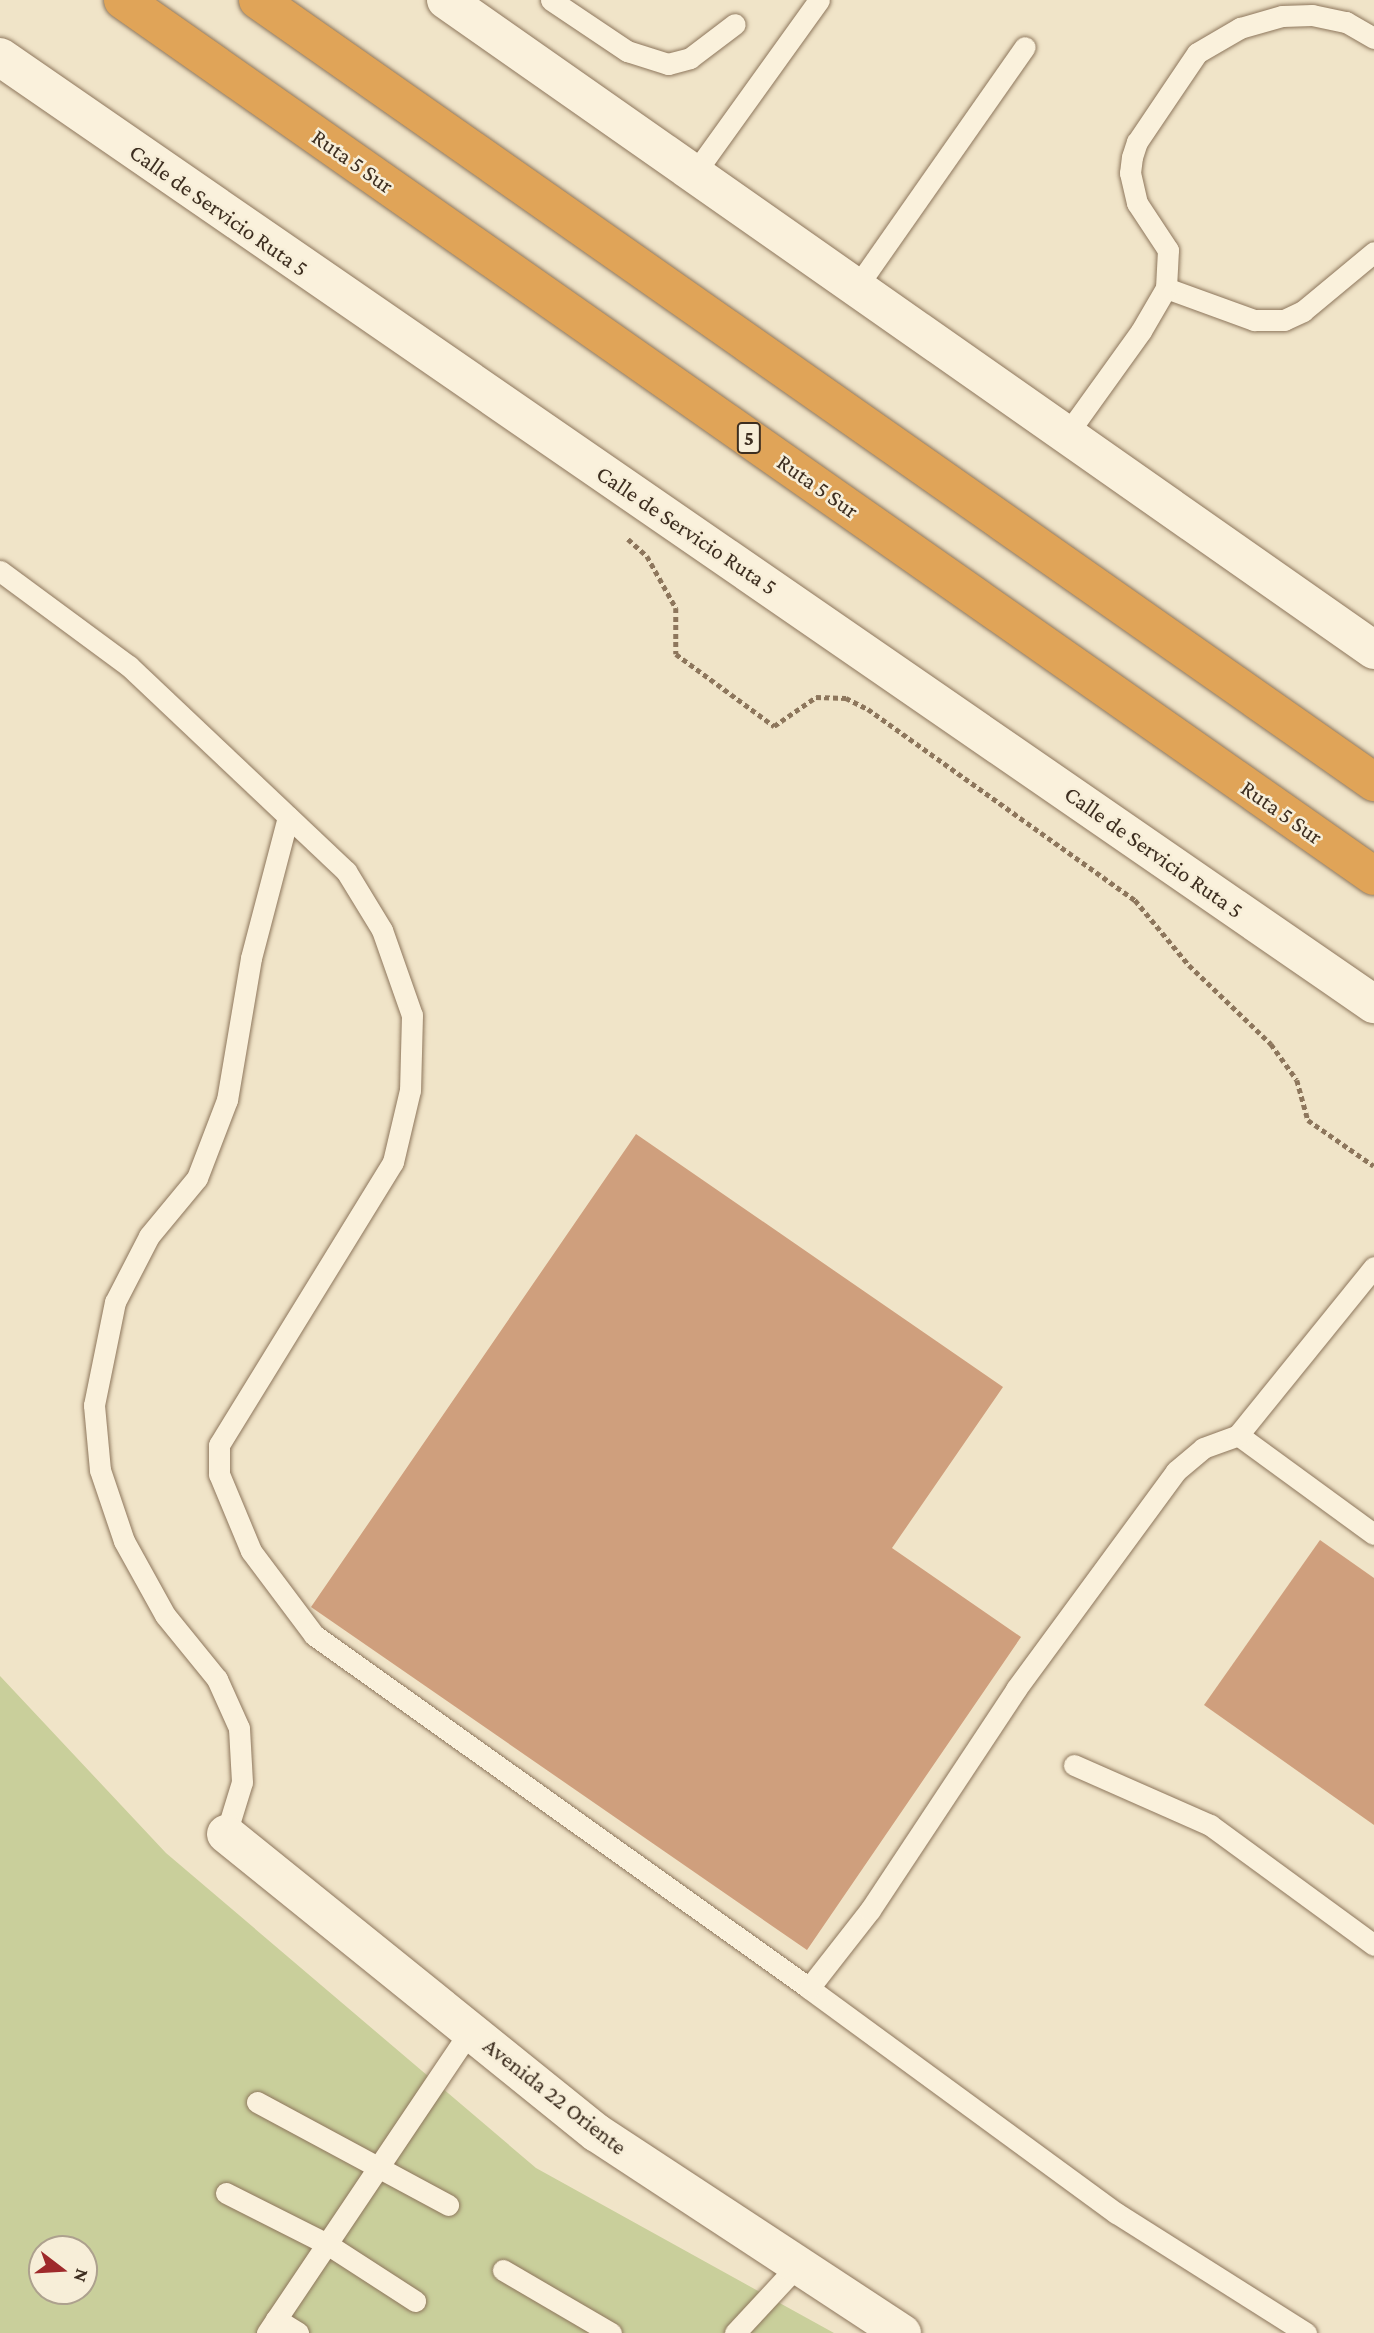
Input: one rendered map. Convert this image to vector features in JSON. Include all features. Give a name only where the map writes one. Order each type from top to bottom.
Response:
[{"type":"highway","name":"Ruta 5 Sur","points":[[123,0],[1374,876]]},
{"type":"highway","points":[[258,0],[1374,782]]},
{"type":"street","points":[[446,0],[1374,650]]},
{"type":"street","name":"Calle de Servicio Ruta 5","points":[[0,57],[1374,1004]]},
{"type":"street","name":"Avenida 22 Oriente","points":[[226,1834],[597,2133],[902,2333]]},
{"type":"lane","points":[[551,0],[627,51],[668,64],[690,58],[735,24]]},
{"type":"lane","points":[[694,174],[819,0]]},
{"type":"lane","points":[[1067,434],[1141,331],[1166,288],[1168,250],[1137,203],[1130,173],[1132,157],[1146,127],[1196,53],[1240,28],[1282,16],[1312,15],[1346,22],[1374,38]]},
{"type":"lane","points":[[856,288],[1025,47]]},
{"type":"lane","points":[[1166,288],[1254,320],[1284,320],[1313,304],[1374,252]]},
{"type":"lane","points":[[0,571],[129,666],[346,871],[382,930],[412,1015],[410,1090],[393,1162],[219,1445],[219,1474],[251,1552],[313,1635],[809,1989],[1116,2213],[1306,2333]]},
{"type":"lane","points":[[226,1834],[242,1782],[239,1728],[217,1679],[165,1615],[124,1541],[100,1471],[94,1405],[105,1335],[120,1291],[149,1236],[197,1178],[223,1113],[236,1060],[251,958],[288,817]]},
{"type":"lane","points":[[809,1989],[870,1910],[1016,1689],[1176,1472],[1203,1448],[1238,1436],[1374,1267]]},
{"type":"lane","points":[[1238,1436],[1374,1534]]},
{"type":"lane","points":[[1074,1765],[1210,1825],[1374,1945]]},
{"type":"lane","points":[[298,2333],[272,2326],[470,2031]]},
{"type":"lane","points":[[257,2102],[448,2205]]},
{"type":"lane","points":[[226,2193],[327,2244],[415,2301]]},
{"type":"lane","points":[[735,2333],[798,2265]]},
{"type":"lane","points":[[503,2270],[611,2333]]},
{"type":"path","points":[[623,535],[647,556],[676,608],[676,654],[774,726],[816,697],[846,698],[868,709],[1135,900],[1189,965],[1271,1044],[1297,1080],[1308,1121],[1374,1166]]},
{"type":"green space","points":[[0,1676],[166,1853],[536,2168],[834,2333],[0,2333]]},
{"type":"building","points":[[636,1134],[1003,1387],[892,1548],[1021,1637],[807,1950],[311,1607]]},
{"type":"building","points":[[1320,1540],[1374,1578],[1374,1825],[1204,1705]]}]
